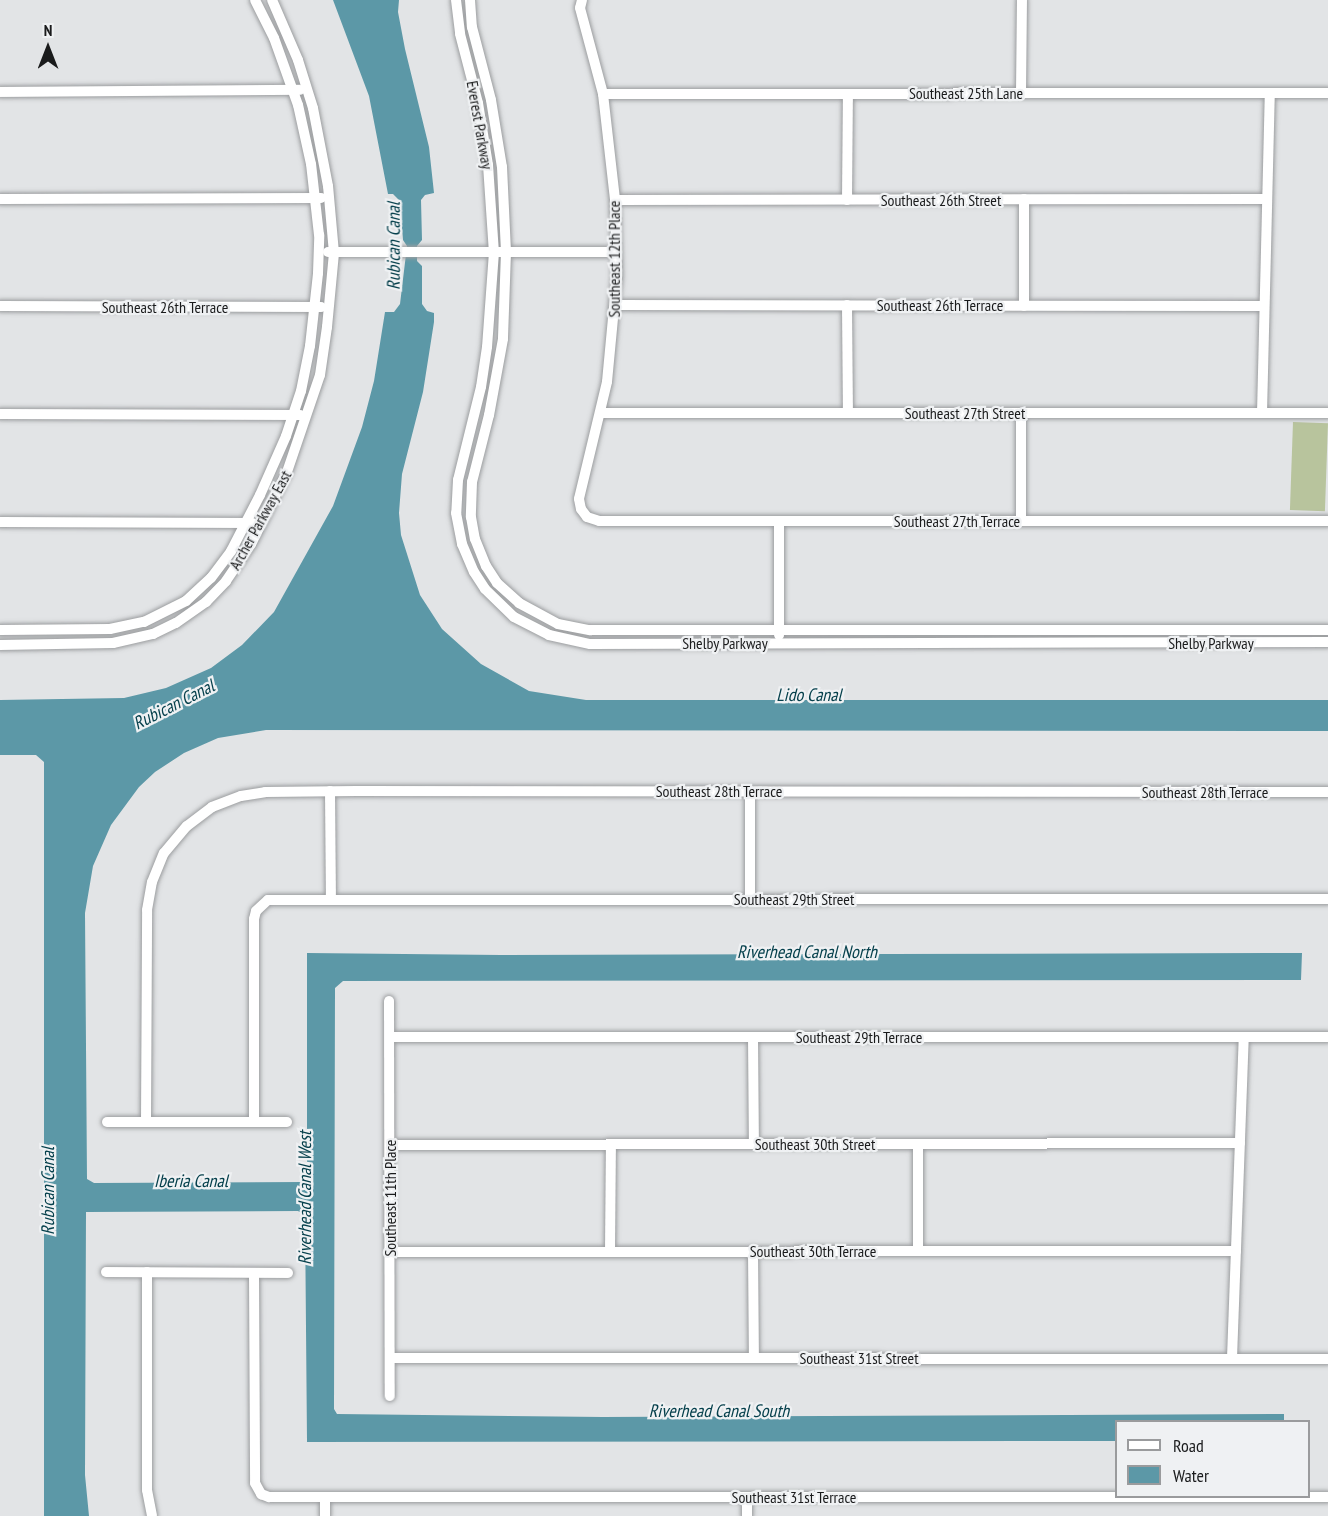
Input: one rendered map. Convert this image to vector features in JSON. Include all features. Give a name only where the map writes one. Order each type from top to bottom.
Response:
[{"type":"street","name":"Archer Parkway East","points":[[0,630],[100,630],[132,625],[155,618],[186,601],[211,578],[247,522],[294,414],[306,367],[316,306],[320,250],[308,147],[293,91],[274,38],[255,0]]},
{"type":"street","name":"Archer Parkway East","points":[[0,645],[113,643],[133,640],[165,629],[198,609],[220,589],[261,525],[287,472],[308,417],[321,365],[334,253],[322,150],[307,89],[272,0]]},
{"type":"street","name":"Everest Parkway","points":[[456,0],[458,23],[477,103],[488,165],[494,252]]},
{"type":"street","name":"Everest Parkway","points":[[470,0],[471,16],[495,117],[502,167],[506,252]]},
{"type":"street","name":"Southeast 12th Place","points":[[582,0],[580,8],[603,94],[615,200],[616,252],[616,305],[602,413],[579,499],[581,509],[587,517]]},
{"type":"street","points":[[1021,93],[1022,0]]},
{"type":"street","points":[[464,51],[478,48]]},
{"type":"street","points":[[0,92],[293,91],[307,89]]},
{"type":"street","points":[[1262,413],[1270,93]]},
{"type":"street","name":"Southeast 25th Lane","points":[[603,94],[1328,93]]},
{"type":"street","points":[[847,200],[848,94]]},
{"type":"street","points":[[0,199],[329,197]]},
{"type":"street","points":[[1024,199],[1024,306]]},
{"type":"street","name":"Southeast 26th Street","points":[[615,200],[1267,199]]},
{"type":"street","points":[[320,250],[334,253],[616,252]]},
{"type":"street","name":"Shelby Parkway","points":[[494,252],[488,347],[457,492],[459,534],[465,554],[479,580],[507,610],[540,631],[568,641],[590,644],[1328,642]]},
{"type":"street","name":"Shelby Parkway","points":[[506,252],[503,339],[492,404],[472,482],[472,528],[486,566],[511,597],[547,620],[590,630],[1328,630]]},
{"type":"street","name":"Southeast 26th Terrace","points":[[616,305],[1264,306]]},
{"type":"street","points":[[847,305],[848,413]]},
{"type":"street","name":"Southeast 26th Terrace","points":[[0,306],[316,306],[329,308]]},
{"type":"street","name":"Southeast 27th Street","points":[[602,413],[1328,413]]},
{"type":"street","points":[[1021,413],[1021,521]]},
{"type":"street","points":[[0,414],[294,414],[308,417]]},
{"type":"street","name":"Southeast 27th Terrace","points":[[587,517],[599,521],[1328,521]]},
{"type":"street","points":[[779,521],[779,643]]},
{"type":"street","points":[[0,522],[247,522],[261,525]]},
{"type":"street","points":[[590,630],[590,644]]},
{"type":"street","points":[[330,791],[331,899]]},
{"type":"street","name":"Southeast 28th Terrace","points":[[146,1122],[147,910],[152,882],[164,854],[176,837],[212,807],[253,793],[330,791],[1328,792]]},
{"type":"street","points":[[750,791],[750,899]]},
{"type":"street","name":"Southeast 29th Street","points":[[254,1122],[254,920],[261,904],[268,900],[1328,899]]},
{"type":"street","name":"Southeast 11th Place","points":[[389,1001],[390,1396]]},
{"type":"street","name":"Southeast 29th Terrace","points":[[390,1037],[1328,1037]]},
{"type":"street","points":[[753,1037],[754,1144]]},
{"type":"street","points":[[1232,1358],[1244,1038]]},
{"type":"street","points":[[107,1122],[287,1122]]},
{"type":"street","name":"Southeast 30th Street","points":[[390,1144],[1240,1143]]},
{"type":"street","points":[[610,1251],[611,1145]]},
{"type":"street","points":[[918,1145],[918,1251]]},
{"type":"street","points":[[753,1251],[754,1358]]},
{"type":"street","name":"Southeast 30th Terrace","points":[[390,1252],[1236,1251]]},
{"type":"street","points":[[106,1272],[288,1273]]},
{"type":"street","points":[[147,1272],[147,1490],[152,1516]]},
{"type":"street","name":"Southeast 31st Terrace","points":[[254,1274],[255,1483],[261,1494],[269,1497],[1115,1497]]},
{"type":"street","name":"Southeast 31st Street","points":[[390,1358],[1328,1359]]},
{"type":"street","name":"Southeast 31st Terrace","points":[[1310,1497],[1328,1497]]},
{"type":"street","points":[[325,1498],[325,1516]]},
{"type":"street","points":[[747,1498],[747,1516]]},
{"type":"green space","points":[[1293,422],[1328,423],[1325,511],[1290,510]]},
{"type":"water","points":[[333,0],[399,0],[398,12],[405,49],[429,147],[434,193],[425,195],[421,200],[422,240],[417,246],[417,261],[422,266],[422,304],[427,311],[434,313],[434,322],[423,392],[402,474],[399,513],[401,535],[420,595],[442,629],[481,664],[529,691],[586,700],[1328,700],[1328,731],[266,730],[218,738],[184,753],[155,772],[139,787],[111,825],[93,866],[85,913],[87,1179],[94,1183],[304,1182],[307,1174],[307,953],[501,955],[1302,953],[1301,980],[343,981],[335,988],[334,1409],[337,1414],[603,1417],[1284,1414],[1284,1420],[1115,1420],[1115,1441],[307,1442],[305,1215],[298,1211],[86,1212],[85,1475],[89,1516],[44,1516],[44,762],[36,755],[0,755],[0,700],[124,698],[166,688],[211,668],[242,645],[274,612],[333,506],[362,427],[374,381],[385,312],[394,312],[400,304],[407,246],[403,240],[400,201],[393,194],[388,194],[369,96]]},
{"type":"water label","name":"Rubican Canal","points":[[394,246]]},
{"type":"water label","name":"Lido Canal","points":[[809,695]]},
{"type":"water label","name":"Rubican Canal","points":[[174,705]]},
{"type":"water label","name":"Riverhead Canal North","points":[[807,952]]},
{"type":"water label","name":"Iberia Canal","points":[[191,1181]]},
{"type":"water label","name":"Rubican Canal","points":[[48,1191]]},
{"type":"water label","name":"Riverhead Canal West","points":[[305,1198]]},
{"type":"water label","name":"Riverhead Canal South","points":[[719,1411]]}]
